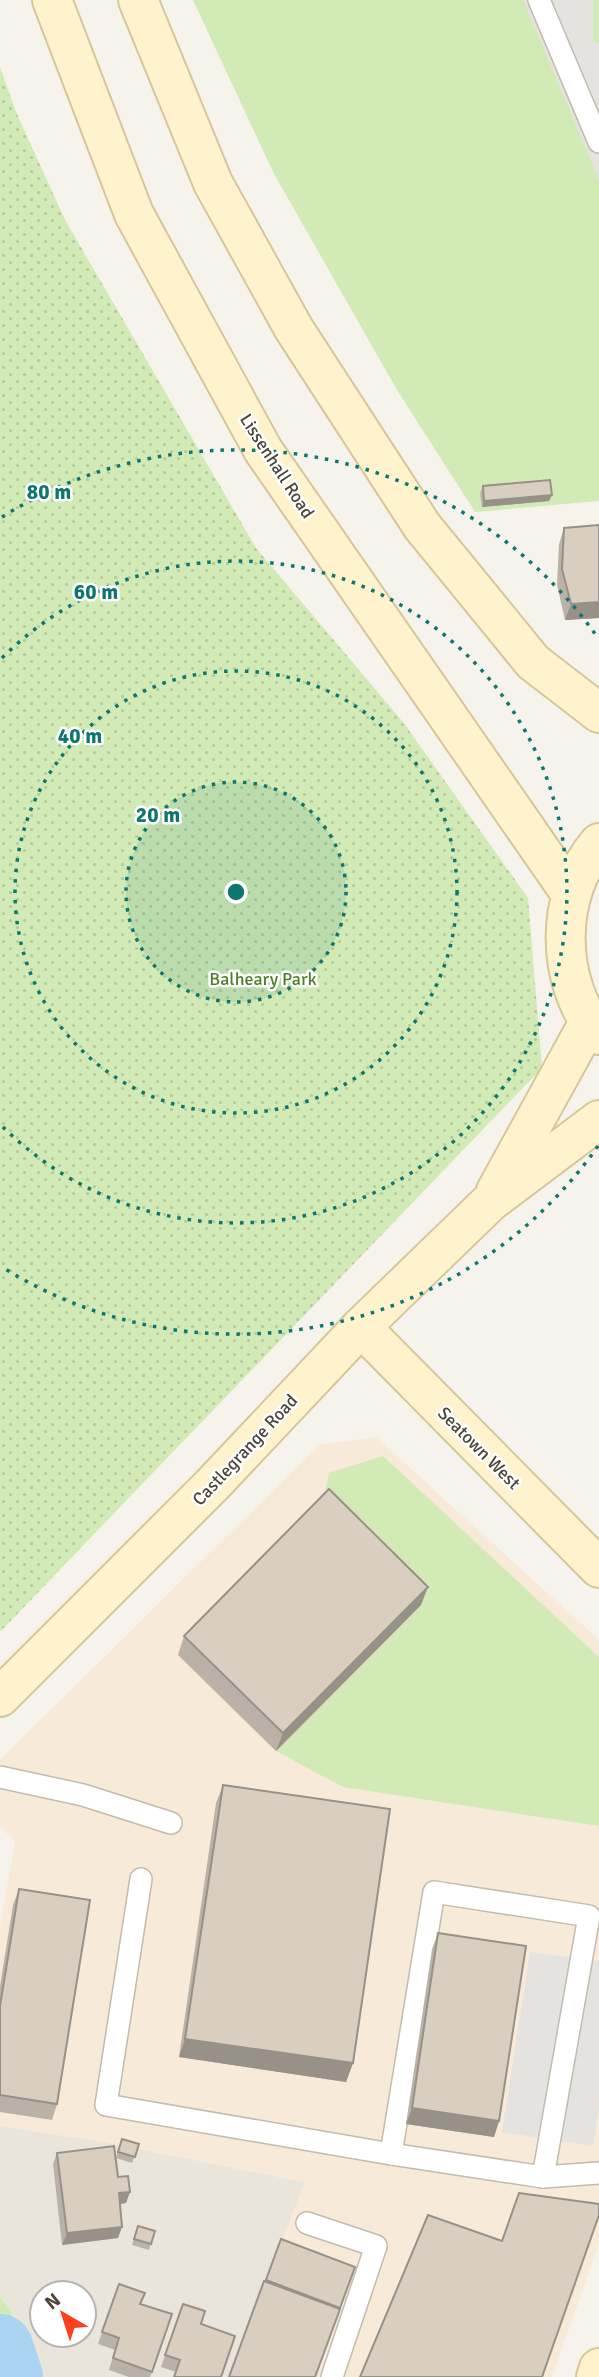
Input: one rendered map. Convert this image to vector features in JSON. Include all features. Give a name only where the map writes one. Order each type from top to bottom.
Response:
[{"type":"main road","name":"Lissenhall Road","points":[[52,0],[134,214],[263,450],[571,894]]},
{"type":"main road","points":[[138,0],[212,183],[294,329],[422,526],[533,662],[599,713]]},
{"type":"main road","points":[[594,1028],[571,982],[565,938],[571,894],[590,853],[599,843]]},
{"type":"main road","name":"Castlegrange Road","points":[[490,1202],[594,1028]]},
{"type":"main road","name":"Castlegrange Road","points":[[0,1697],[213,1485],[361,1327],[490,1202],[599,1119]]},
{"type":"main road","name":"Seatown West","points":[[361,1327],[599,1568]]},
{"type":"main road","points":[[596,2377],[599,2368]]},
{"type":"lane","points":[[539,0],[599,142]]},
{"type":"lane","points":[[0,1777],[83,1795],[171,1823]]},
{"type":"lane","points":[[141,1879],[106,2105],[543,2177],[599,2173]]},
{"type":"lane","points":[[391,2154],[434,1892],[589,1916],[543,2177]]},
{"type":"lane","points":[[307,2223],[376,2246],[332,2377]]},
{"type":"shaded area","points":[[523,0],[593,0],[593,42],[599,43],[599,180]]},
{"type":"shaded area","points":[[376,1437],[599,1640],[599,2243],[552,2377],[229,2377],[305,2182],[104,2142],[0,2126],[0,1927],[15,1841],[0,1827],[0,1760],[319,1445]]},
{"type":"shaded area","points":[[530,1952],[599,1961],[599,2109],[593,2146],[502,2132]]},
{"type":"shaded area","points":[[0,2126],[104,2142],[305,2182],[229,2377],[39,2377],[10,2310],[0,2296]]},
{"type":"green space","points":[[193,0],[599,0],[599,501],[475,512],[397,390],[273,172]]},
{"type":"green space","name":"Balheary Park","points":[[0,67],[16,112],[65,220],[256,548],[403,722],[528,898],[542,1068],[0,1632]]},
{"type":"green space","points":[[383,1456],[599,1657],[599,1826],[343,1787],[276,1751],[421,1605],[322,1508],[329,1473]]},
{"type":"green space","points":[[0,2296],[10,2310],[39,2377],[0,2377]]},
{"type":"building","points":[[550,480],[552,495],[484,501],[483,486]]},
{"type":"building","points":[[599,525],[599,602],[571,604],[562,569],[564,528]]},
{"type":"building","points":[[329,1489],[428,1587],[283,1733],[184,1636]]},
{"type":"building","points":[[223,1785],[390,1809],[353,2063],[185,2039]]},
{"type":"building","points":[[19,1889],[90,1900],[57,2104],[0,2095],[0,2006]]},
{"type":"building","points":[[438,1933],[526,1946],[499,2121],[412,2108]]},
{"type":"building","points":[[122,2139],[139,2144],[135,2157],[118,2152]]},
{"type":"building","points":[[114,2146],[118,2177],[128,2176],[130,2192],[119,2193],[122,2227],[67,2233],[57,2153]]},
{"type":"building","points":[[519,2193],[599,2204],[599,2215],[542,2377],[360,2377],[428,2215],[502,2241]]},
{"type":"building","points":[[138,2226],[155,2231],[151,2244],[134,2239]]},
{"type":"building","points":[[281,2239],[355,2267],[340,2308],[266,2280]]},
{"type":"building","points":[[264,2281],[340,2309],[315,2377],[229,2377]]},
{"type":"building","points":[[119,2284],[145,2293],[140,2304],[172,2314],[152,2372],[113,2358],[119,2338],[102,2332]]},
{"type":"building","points":[[183,2304],[205,2311],[201,2324],[235,2336],[221,2377],[174,2377],[180,2360],[165,2355]]},
{"type":"waterway","points":[[0,2347],[10,2377]]}]
